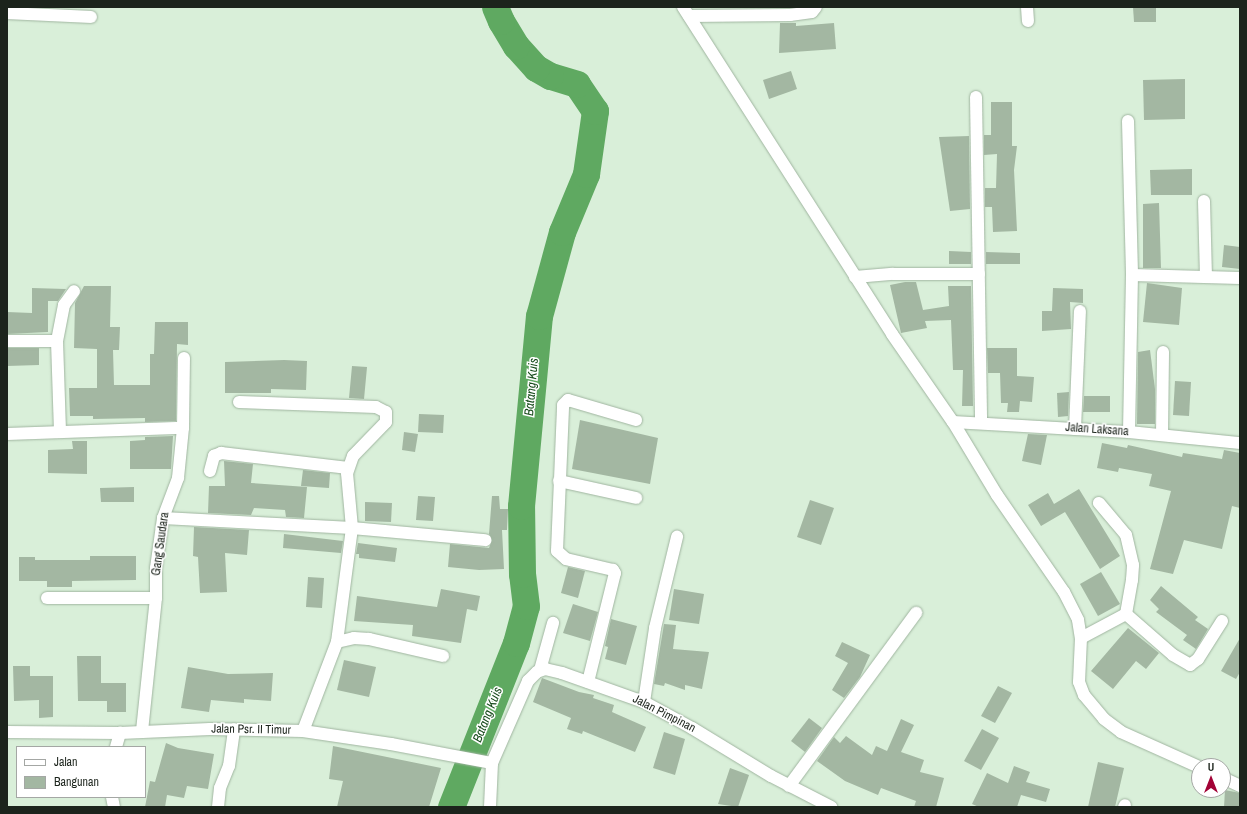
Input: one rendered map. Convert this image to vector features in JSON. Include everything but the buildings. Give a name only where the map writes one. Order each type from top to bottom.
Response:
[{"type":"street","points":[[686,12],[790,15],[812,12],[816,7]]},
{"type":"street","points":[[1027,7],[1028,21]]},
{"type":"street","points":[[686,12],[855,277],[926,386],[953,422],[997,495],[1064,592],[1078,620],[1081,638],[1079,682],[1092,706],[1121,732],[1191,763]]},
{"type":"street","points":[[7,13],[91,17]]},
{"type":"street","points":[[976,97],[981,423]]},
{"type":"street","points":[[1128,121],[1132,275],[1128,432]]},
{"type":"street","points":[[1204,201],[1206,277]]},
{"type":"street","points":[[855,277],[893,274],[979,274]]},
{"type":"street","points":[[1132,275],[1240,278]]},
{"type":"street","points":[[60,432],[57,341],[64,305],[74,291]]},
{"type":"street","points":[[1075,429],[1080,311]]},
{"type":"street","points":[[7,341],[57,341]]},
{"type":"street","points":[[1162,435],[1163,352]]},
{"type":"street","name":"Gang Saudara","points":[[142,731],[156,598],[156,568],[164,518],[178,478],[183,428],[184,358]]},
{"type":"street","points":[[588,682],[615,573],[613,570],[566,559],[558,553],[559,481],[565,401],[636,420]]},
{"type":"street","points":[[239,402],[383,409],[386,412],[386,422],[353,456],[348,468],[352,528],[337,642],[303,731]]},
{"type":"street","name":"Jalan Laksana","points":[[953,422],[1128,432],[1240,443]]},
{"type":"street","points":[[7,434],[183,428]]},
{"type":"street","points":[[210,471],[214,456],[221,454],[348,468]]},
{"type":"street","points":[[559,481],[636,498]]},
{"type":"street","points":[[1099,503],[1120,524],[1129,543],[1133,565],[1126,614]]},
{"type":"street","points":[[164,518],[352,528],[485,540]]},
{"type":"street","points":[[644,702],[655,628],[677,537]]},
{"type":"street","points":[[47,598],[156,598]]},
{"type":"street","points":[[789,786],[916,613]]},
{"type":"street","points":[[1081,638],[1126,614]]},
{"type":"street","points":[[1126,614],[1173,656],[1190,665],[1198,659],[1222,621]]},
{"type":"street","points":[[490,807],[488,763],[528,681],[540,670],[553,623]]},
{"type":"street","points":[[337,642],[346,639],[369,639],[443,656]]},
{"type":"street","name":"Jalan Pimpinan","points":[[540,670],[551,670],[644,702],[789,786],[831,807]]},
{"type":"street","points":[[218,807],[220,788],[229,766],[234,729]]},
{"type":"street","name":"Jalan Psr. II Timur","points":[[7,732],[120,733],[142,731],[234,729],[303,731],[451,755],[488,763]]},
{"type":"street","points":[[116,746],[120,733]]},
{"type":"waterway","name":"Batang Kuis","points":[[451,807],[516,643],[526,606],[522,574],[521,506],[539,316],[562,232],[586,174],[595,111],[577,84],[550,76],[536,68],[516,46],[501,21],[495,7]]}]
